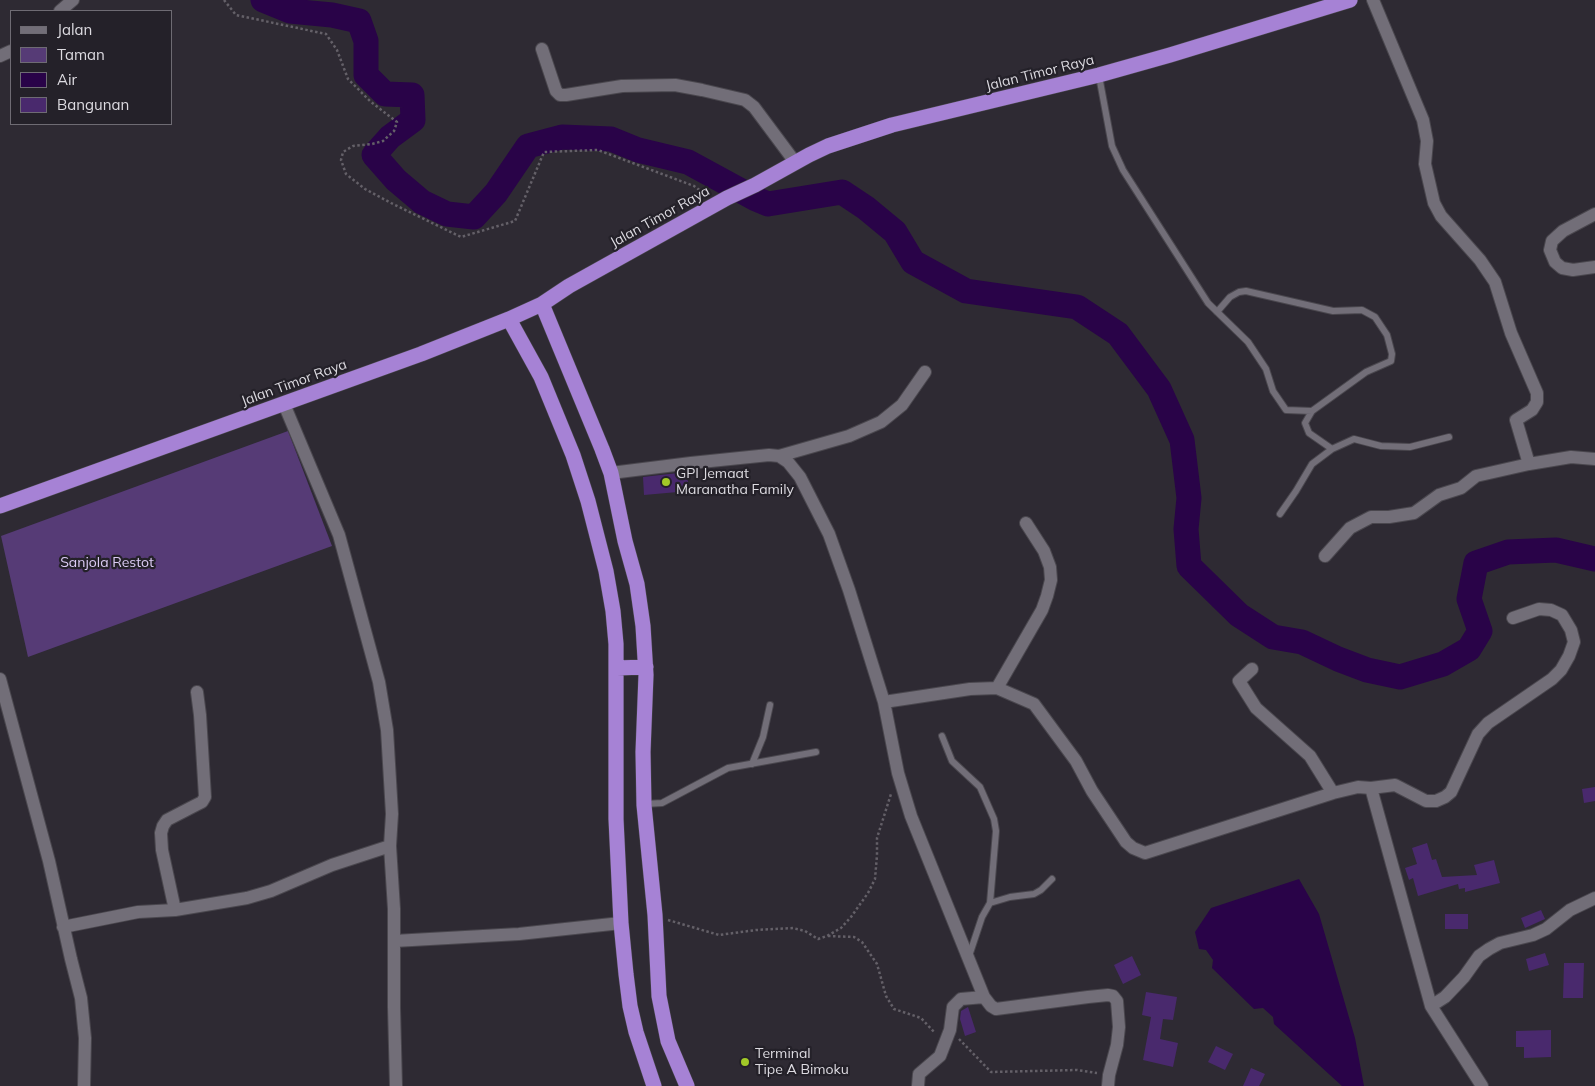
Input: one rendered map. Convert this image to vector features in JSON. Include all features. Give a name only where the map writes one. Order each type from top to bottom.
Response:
[{"type":"highway","name":"Jalan Timor Raya","points":[[0,506],[421,354],[509,319],[542,304],[569,286],[723,200],[828,146],[892,126],[1099,75],[1235,36],[1350,0]]},
{"type":"highway","points":[[542,304],[592,420],[611,473],[625,541],[637,584],[644,626],[646,667],[646,704],[642,752],[644,804],[655,915],[659,988],[668,1041],[687,1086]]},
{"type":"highway","points":[[509,319],[541,376],[573,455],[601,549],[613,611],[617,668],[616,819],[621,923],[630,1006],[654,1086]]},
{"type":"highway","points":[[617,668],[646,667]]},
{"type":"street","points":[[61,10],[73,0]]},
{"type":"street","points":[[1373,0],[1423,120],[1427,141],[1425,164],[1434,203],[1446,222],[1488,270],[1494,282],[1511,333],[1537,393],[1535,406],[1516,420],[1529,464]]},
{"type":"street","points":[[542,49],[556,91],[560,95],[622,86],[675,85],[745,100],[754,107],[795,162]]},
{"type":"street","points":[[1595,214],[1563,231],[1552,241],[1550,250],[1555,262],[1562,268],[1573,270],[1595,267]]},
{"type":"street","points":[[611,473],[769,455],[779,456],[849,436],[881,422],[902,406],[925,372]]},
{"type":"street","points":[[284,404],[339,535],[380,682],[387,730],[392,814],[390,846],[394,941],[396,1086]]},
{"type":"street","points":[[779,456],[788,462],[800,477],[829,534],[849,590],[884,702],[898,773],[911,816],[984,997],[996,1009],[1088,997],[1113,996],[1117,1001],[1119,1027],[1108,1086]]},
{"type":"street","points":[[1326,556],[1350,528],[1371,517],[1389,517],[1414,513],[1439,495],[1461,488],[1476,476],[1571,457],[1595,459]]},
{"type":"street","points":[[997,688],[1042,610],[1051,580],[1050,567],[1044,551],[1026,523]]},
{"type":"street","points":[[884,702],[951,692],[997,688],[1034,704],[1076,761],[1092,791],[1126,842],[1145,853],[1168,844],[1358,787],[1371,788],[1395,785],[1426,801],[1436,801],[1445,797],[1451,792],[1473,742],[1483,728],[1504,711],[1552,679],[1561,670],[1569,656],[1574,642],[1571,630],[1562,615],[1550,610],[1539,609],[1513,618]]},
{"type":"street","points":[[1252,669],[1239,681],[1256,708],[1310,756],[1333,793]]},
{"type":"street","points":[[0,679],[49,861],[81,998],[85,1038],[84,1086]]},
{"type":"street","points":[[175,910],[162,850],[161,833],[167,820],[202,802],[205,797],[197,692]]},
{"type":"street","points":[[1371,788],[1431,1006],[1482,1086]]},
{"type":"street","points":[[63,927],[138,912],[175,910],[247,898],[332,865],[390,846]]},
{"type":"street","points":[[1431,1006],[1446,997],[1479,956],[1489,948],[1500,943],[1533,935],[1546,929],[1570,910],[1595,898]]},
{"type":"street","points":[[394,941],[519,934],[621,923]]},
{"type":"street","points":[[918,1086],[919,1074],[940,1056],[950,1030],[953,1008],[961,999],[984,997]]},
{"type":"lane","points":[[1099,75],[1112,146],[1123,170],[1204,296],[1217,312],[1248,342],[1266,369],[1274,391],[1286,410],[1312,411]]},
{"type":"lane","points":[[1217,312],[1230,297],[1239,292],[1246,291],[1333,311],[1362,310],[1375,317],[1387,335],[1392,354],[1391,361],[1366,372],[1312,411],[1305,423],[1309,434],[1332,448]]},
{"type":"lane","points":[[1280,514],[1312,464],[1332,448],[1354,439],[1381,446],[1410,447],[1449,437]]},
{"type":"lane","points":[[752,764],[763,737],[770,705]]},
{"type":"lane","points":[[942,736],[952,761],[980,787],[994,819],[996,831],[990,903],[982,917],[969,957]]},
{"type":"lane","points":[[644,804],[662,803],[728,768],[816,752]]},
{"type":"lane","points":[[990,903],[1010,897],[1034,894],[1052,879]]},
{"type":"path","points":[[224,0],[236,15],[326,34],[337,50],[348,79],[371,102],[397,122],[394,131],[383,141],[353,146],[343,152],[341,160],[346,174],[365,189],[385,200],[461,237],[515,221],[544,152],[598,150],[694,186],[723,200]]},
{"type":"path","points":[[655,915],[719,935],[793,928],[805,931],[818,939],[841,928],[868,893],[874,879],[877,838],[898,773]]},
{"type":"green space","name":"Sanjola Restot","points":[[288,431],[332,546],[28,657],[1,536]]},
{"type":"water","points":[[1299,879],[1319,914],[1355,1038],[1364,1086],[1342,1086],[1274,1024],[1273,1017],[1263,1008],[1254,1009],[1212,968],[1213,960],[1206,950],[1199,949],[1195,932],[1211,908]]},
{"type":"building","name":"GPI Jemaat Maranatha Family","points":[[687,472],[689,491],[644,495],[643,477]]},
{"type":"building","points":[[1595,787],[1595,801],[1584,803],[1582,789]]},
{"type":"building","points":[[1427,843],[1432,860],[1436,859],[1442,877],[1477,875],[1474,865],[1494,860],[1500,883],[1465,892],[1465,888],[1459,889],[1458,884],[1418,896],[1413,878],[1409,880],[1405,868],[1417,864],[1412,848]]},
{"type":"building","points":[[1541,910],[1545,919],[1525,928],[1521,918]]},
{"type":"building","points":[[1445,914],[1468,914],[1468,929],[1445,929]]},
{"type":"building","points":[[1545,953],[1549,965],[1529,971],[1526,959]]},
{"type":"building","points":[[1132,956],[1141,975],[1123,984],[1114,965]]},
{"type":"building","points":[[1564,963],[1584,963],[1583,998],[1563,998]]},
{"type":"building","points":[[1146,992],[1177,997],[1173,1020],[1163,1019],[1160,1039],[1178,1043],[1173,1067],[1143,1060],[1151,1017],[1142,1015]]},
{"type":"building","points":[[968,1007],[976,1032],[965,1036],[960,1019],[961,1011]]},
{"type":"building","points":[[1551,1030],[1551,1057],[1524,1058],[1524,1047],[1516,1047],[1516,1031]]},
{"type":"building","points":[[1216,1046],[1233,1054],[1225,1070],[1208,1062]]},
{"type":"building","points":[[1251,1068],[1265,1074],[1259,1086],[1243,1086]]},
{"type":"waterway","points":[[263,0],[290,11],[332,15],[359,21],[366,41],[366,75],[385,94],[412,95],[413,120],[390,137],[374,155],[396,180],[422,202],[447,214],[474,217],[496,193],[528,146],[562,137],[611,139],[638,150],[688,162],[768,204],[842,192],[866,208],[895,232],[913,262],[966,291],[1077,307],[1118,334],[1159,389],[1182,440],[1189,498],[1186,529],[1189,566],[1239,615],[1273,637],[1302,642],[1367,670],[1400,677],[1443,664],[1469,649],[1480,631],[1469,599],[1476,563],[1508,552],[1556,550],[1595,559]]},
{"type":"place","name":"GPI Jemaat Maranatha Family","points":[[666,482]]},
{"type":"place","name":"Terminal Tipe A Bimoku","points":[[745,1062]]}]
